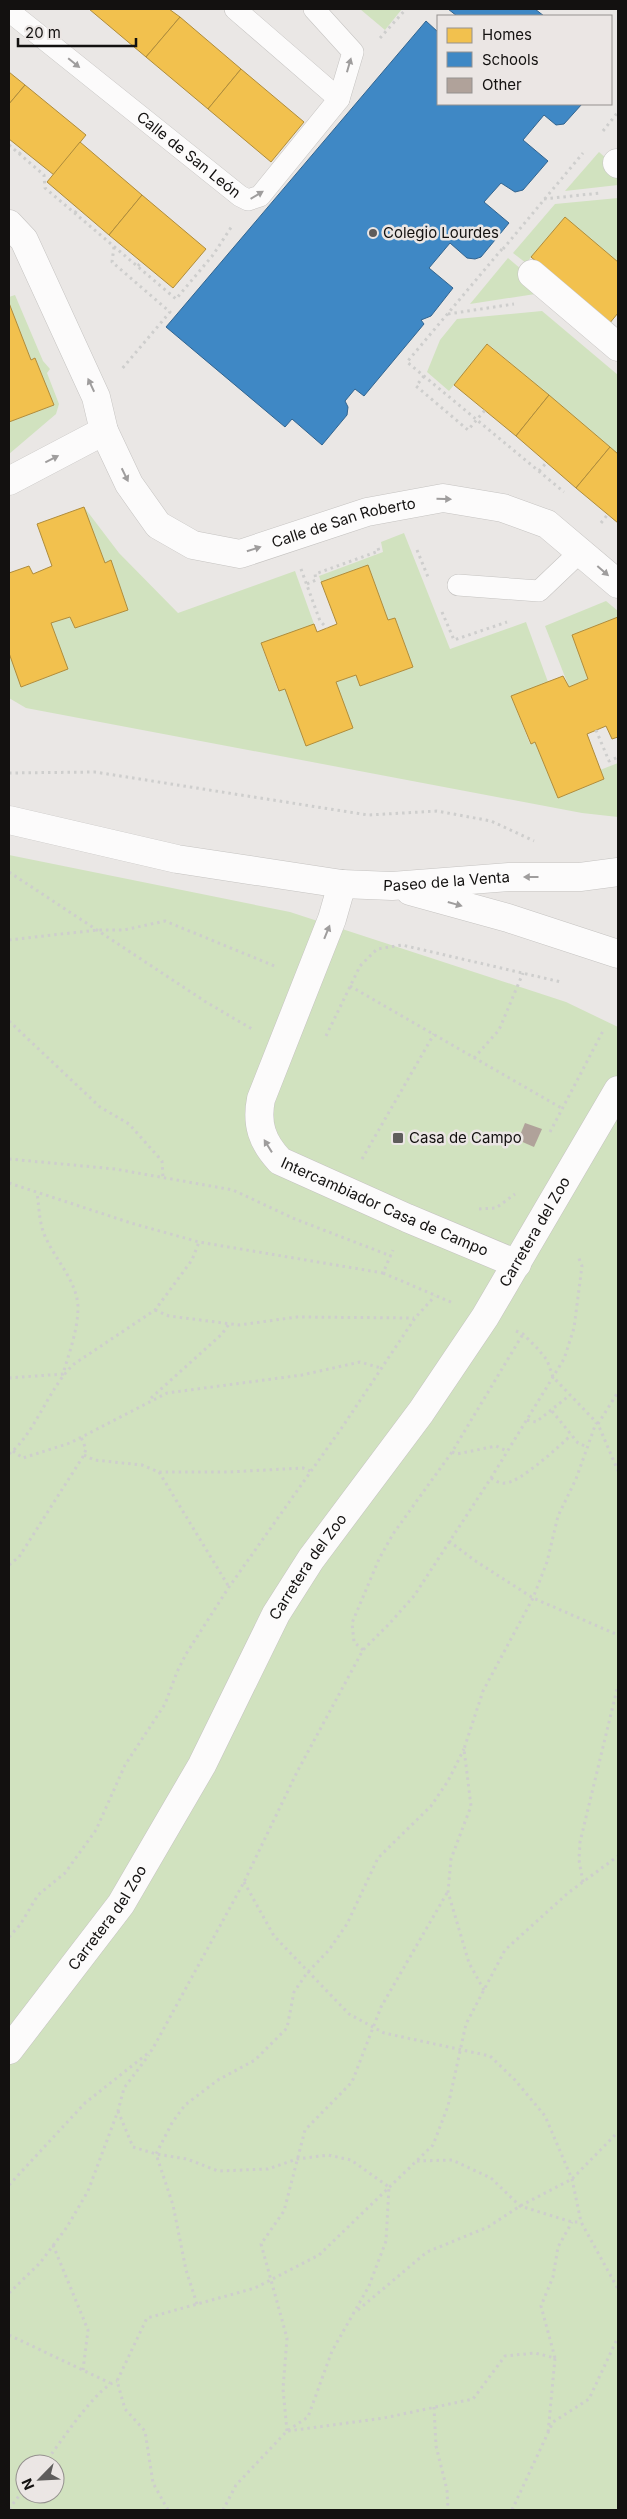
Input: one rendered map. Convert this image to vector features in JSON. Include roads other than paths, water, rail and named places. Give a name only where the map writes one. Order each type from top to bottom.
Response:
[{"type":"street","name":"Calle de San Roberto","points":[[9,224],[24,240],[96,397],[104,431],[130,484],[158,525],[193,545],[240,554],[367,512],[443,498],[503,508],[547,524],[618,584]]},
{"type":"street","points":[[532,274],[618,347]]},
{"type":"street","points":[[9,481],[104,431]]},
{"type":"street","points":[[9,820],[177,859],[342,884],[392,886]]},
{"type":"street","name":"Paseo de la Venta","points":[[392,886],[509,877],[580,877],[618,872]]},
{"type":"street","name":"Intercambiador Casa de Campo","points":[[342,884],[332,920],[261,1098],[257,1116],[260,1131],[268,1149],[280,1161],[407,1218],[517,1264]]},
{"type":"street","name":"Paseo de la Venta","points":[[392,886],[508,918],[618,954]]},
{"type":"street","name":"Carretera del Zoo","points":[[9,2050],[121,1904],[202,1765],[276,1614],[321,1545],[421,1412],[485,1317],[618,1090]]},
{"type":"lane","points":[[234,9],[339,99]]},
{"type":"lane","name":"Calle de San León","points":[[9,11],[232,190],[248,200],[260,196],[339,99],[353,52],[314,9]]},
{"type":"lane","points":[[458,585],[539,591],[581,552]]},
{"type":"place","name":"Colegio Lourdes","points":[[373,233]]},
{"type":"place","name":"Casa de Campo","points":[[398,1138]]}]
